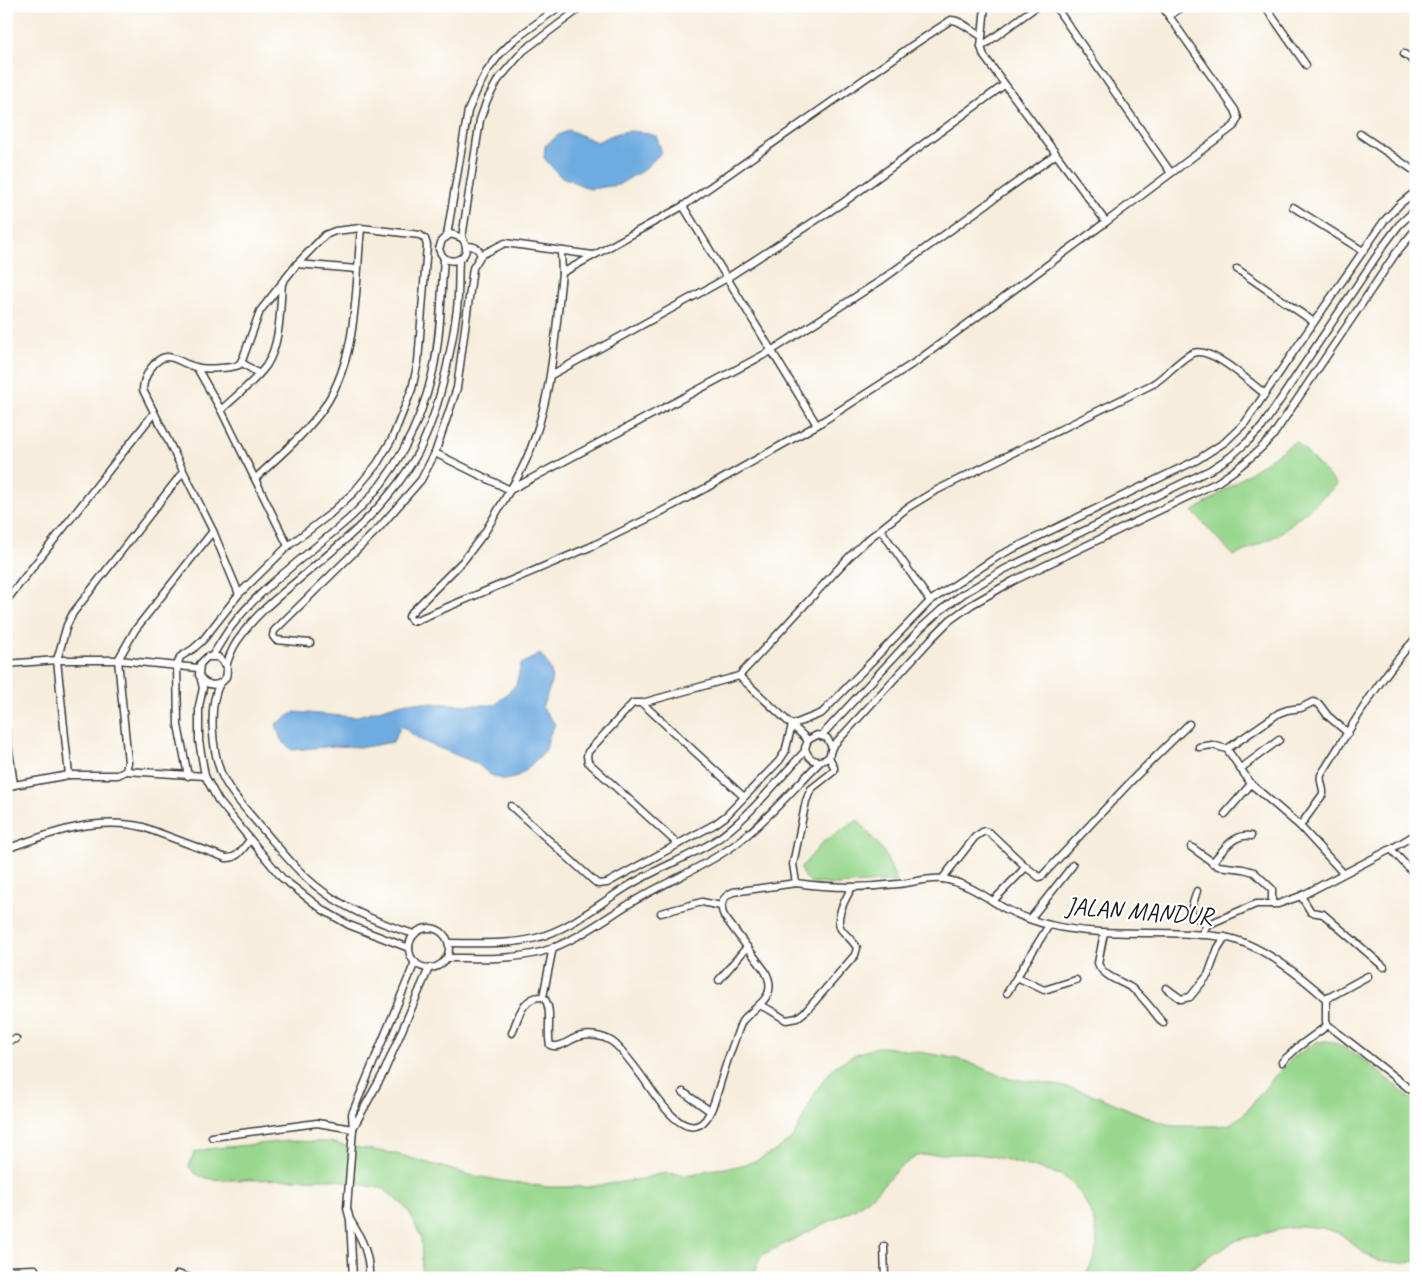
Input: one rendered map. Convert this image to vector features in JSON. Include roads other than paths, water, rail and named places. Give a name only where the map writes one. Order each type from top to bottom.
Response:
[{"type":"street","points":[[447,235],[455,234],[462,238],[466,246],[465,254],[459,260],[451,261],[444,258],[440,252],[440,246],[442,240],[447,235],[468,111],[476,90],[500,54],[514,40],[560,6]]},
{"type":"street","points":[[462,238],[480,120],[487,100],[498,80],[523,51],[583,6]]},
{"type":"street","points":[[986,6],[981,47],[984,56],[1106,222]]},
{"type":"street","points":[[981,47],[1037,6]]},
{"type":"street","points":[[1055,6],[1171,173]]},
{"type":"street","points":[[561,250],[562,273],[551,375],[534,439],[518,478],[476,545],[450,575],[410,614],[409,617],[412,621],[599,542],[706,488],[817,424],[916,361],[1234,126],[1238,118],[1235,110],[1162,6]]},
{"type":"street","points":[[1169,16],[1183,6]]},
{"type":"street","points":[[1265,6],[1306,65]]},
{"type":"street","points":[[562,273],[682,206],[951,20],[957,21],[973,33],[982,36]]},
{"type":"street","points":[[1404,54],[1416,62]]},
{"type":"street","points":[[551,375],[727,278],[844,202],[1004,85]]},
{"type":"street","points":[[1360,134],[1416,172]]},
{"type":"street","points":[[510,490],[771,351],[880,281],[1055,155]]},
{"type":"street","points":[[792,725],[822,713],[930,601],[1000,555],[1197,460],[1225,442],[1246,423],[1363,251],[1392,212],[1416,191]]},
{"type":"street","points":[[682,206],[817,424]]},
{"type":"street","points":[[1293,207],[1363,251]]},
{"type":"street","points":[[820,762],[808,757],[805,751],[808,740],[817,735],[822,735],[921,628],[941,610],[963,594],[1005,569],[1210,470],[1230,457],[1247,442],[1262,426],[1384,245],[1399,225],[1416,209]]},
{"type":"street","points":[[256,478],[308,428],[321,412],[341,372],[353,319],[360,228]]},
{"type":"street","points":[[188,776],[178,725],[177,666],[180,657],[194,649],[203,640],[238,594],[288,546],[329,515],[354,492],[377,464],[392,439],[404,413],[412,390],[418,362],[427,245],[425,239],[420,235],[360,228],[335,231],[325,235],[297,264],[260,310],[241,362],[235,366],[197,368],[172,357],[161,358],[155,363],[148,374],[143,390],[213,531],[238,594]]},
{"type":"street","points":[[796,884],[793,864],[806,801],[811,790],[834,771],[829,757],[832,747],[932,638],[950,620],[972,604],[1013,581],[1218,482],[1256,454],[1272,437],[1396,253],[1416,229]]},
{"type":"street","points":[[310,643],[276,640],[273,636],[274,631],[380,528],[421,480],[435,453],[457,388],[473,268],[481,255],[505,243],[593,255]]},
{"type":"street","points":[[466,246],[476,247],[481,255]]},
{"type":"street","points":[[409,948],[349,925],[322,910],[282,878],[218,800],[205,776],[199,741],[199,706],[202,688],[198,668],[203,660],[212,656],[232,626],[248,607],[352,516],[396,464],[415,426],[433,370],[444,258]]},
{"type":"street","points":[[414,934],[354,911],[311,882],[293,866],[235,797],[222,773],[214,744],[213,710],[216,691],[227,675],[226,665],[240,636],[277,598],[362,526],[399,483],[415,457],[427,434],[440,393],[457,309],[459,260]]},
{"type":"street","points":[[297,264],[357,269]]},
{"type":"street","points":[[1237,269],[1314,322]]},
{"type":"street","points":[[221,410],[259,374],[270,358],[278,324],[282,282]]},
{"type":"street","points":[[678,844],[588,762],[588,752],[633,703],[642,703],[739,676],[849,557],[906,508],[935,491],[1153,384],[1165,377],[1192,354],[1200,352],[1210,354],[1265,394]]},
{"type":"street","points":[[241,362],[259,374]]},
{"type":"street","points":[[197,368],[256,478],[288,546]]},
{"type":"street","points":[[6,601],[154,413]]},
{"type":"street","points":[[435,453],[510,490]]},
{"type":"street","points":[[69,776],[57,660],[67,625],[73,613],[183,472]]},
{"type":"street","points":[[881,530],[930,601]]},
{"type":"street","points":[[126,771],[128,762],[118,660],[135,630],[213,531]]},
{"type":"street","points":[[1300,826],[1323,794],[1320,782],[1321,775],[1391,667],[1416,638]]},
{"type":"street","points":[[212,656],[218,657],[226,665]]},
{"type":"street","points":[[6,664],[57,660],[118,660],[198,668]]},
{"type":"street","points":[[739,676],[808,740]]},
{"type":"street","points":[[200,678],[209,685],[220,683]]},
{"type":"street","points":[[1227,749],[1279,713],[1301,708],[1313,702],[1319,704],[1328,716],[1348,733]]},
{"type":"street","points":[[642,703],[744,796]]},
{"type":"street","points":[[942,879],[975,838],[984,832],[990,833],[1026,867],[1039,877],[1042,876],[1136,776],[1189,724]]},
{"type":"street","points":[[511,806],[598,884],[607,883],[715,824],[779,761],[785,752],[792,725]]},
{"type":"street","points":[[6,730],[14,785]]},
{"type":"street","points":[[822,735],[831,742],[832,747]]},
{"type":"street","points":[[1240,769],[1280,740]]},
{"type":"street","points":[[1199,747],[1212,745],[1227,749],[1251,784],[1300,826],[1343,873]]},
{"type":"street","points":[[449,943],[512,943],[537,938],[583,917],[626,887],[713,842],[749,811],[805,751]]},
{"type":"street","points":[[447,958],[515,958],[553,947],[592,928],[635,900],[721,854],[737,843],[760,823],[820,762],[829,757]]},
{"type":"street","points":[[6,788],[69,776],[118,775],[126,771],[205,776]]},
{"type":"street","points":[[1226,814],[1251,784]]},
{"type":"street","points":[[6,849],[48,834],[97,824],[130,824],[143,827],[232,859],[237,856],[250,840]]},
{"type":"street","points":[[1201,935],[1208,925],[1256,904],[1283,903],[1301,896],[1416,834]]},
{"type":"street","points":[[1212,863],[1236,837],[1251,836]]},
{"type":"street","points":[[1191,847],[1212,863],[1224,868],[1243,869],[1254,872],[1272,889],[1272,904]]},
{"type":"street","points":[[1391,849],[1416,876]]},
{"type":"street","points":[[1031,918],[1073,865]]},
{"type":"street","points":[[993,901],[1026,867]]},
{"type":"street","name":"JALAN MANDUR","points":[[721,906],[724,898],[733,892],[796,884],[852,887],[942,879],[971,888],[1015,913],[1049,925],[1104,933],[1148,932],[1225,937],[1251,946],[1279,962],[1304,979],[1326,998]]},
{"type":"street","points":[[759,1005],[786,1020],[797,1018],[807,1010],[855,955],[857,948],[840,927],[838,920],[852,887]]},
{"type":"street","points":[[1197,891],[1190,913],[1208,925]]},
{"type":"street","points":[[1301,896],[1311,912],[1323,914],[1384,966]]},
{"type":"street","points":[[543,996],[548,1002],[548,1039],[550,1045],[559,1046],[580,1036],[605,1038],[612,1041],[620,1048],[670,1114],[692,1127],[698,1125],[706,1119],[715,1103],[742,1022],[764,1001],[770,988],[769,977],[724,916],[721,906],[702,902],[661,913]]},
{"type":"street","points":[[1007,993],[1049,925]]},
{"type":"street","points":[[422,929],[440,930],[446,936],[449,943],[447,958],[439,965],[429,968],[415,962],[409,948],[414,934],[422,929]]},
{"type":"street","points":[[1104,933],[1098,963],[1102,971],[1136,991],[1163,1023]]},
{"type":"street","points":[[1166,988],[1181,998],[1190,997],[1208,975],[1218,948],[1225,937]]},
{"type":"street","points":[[543,996],[553,947]]},
{"type":"street","points":[[720,980],[747,947]]},
{"type":"street","points":[[354,1278],[350,1220],[347,1208],[353,1130],[352,1114],[415,962]]},
{"type":"street","points":[[353,1130],[384,1072],[429,968]]},
{"type":"street","points":[[1368,976],[1326,998],[1326,1022],[1416,1094]]},
{"type":"street","points":[[1018,977],[1047,990],[1076,980]]},
{"type":"street","points":[[512,1033],[521,1009],[528,1001],[543,996]]},
{"type":"street","points":[[1282,1062],[1298,1046],[1328,1025]]},
{"type":"street","points":[[6,1041],[16,1039]]},
{"type":"street","points":[[683,1092],[710,1111]]},
{"type":"street","points":[[212,1137],[317,1123],[353,1130]]},
{"type":"street","points":[[350,1220],[367,1251],[370,1267],[369,1278]]},
{"type":"street","points":[[884,1246],[885,1278]]},
{"type":"street","points":[[6,1270],[34,1269]]},
{"type":"street","points":[[176,1278],[178,1274],[190,1278]]},
{"type":"water","points":[[569,130],[597,142],[620,133],[632,131],[647,133],[656,136],[662,152],[645,169],[618,185],[590,189],[560,176],[544,158],[545,146],[557,136]]},
{"type":"water","points":[[540,654],[550,668],[552,680],[542,707],[555,724],[549,736],[546,750],[524,772],[514,778],[504,780],[491,775],[476,763],[422,741],[401,726],[393,742],[364,747],[334,746],[292,750],[281,740],[276,724],[295,712],[354,717],[406,702],[495,705],[516,685],[521,664]]}]
